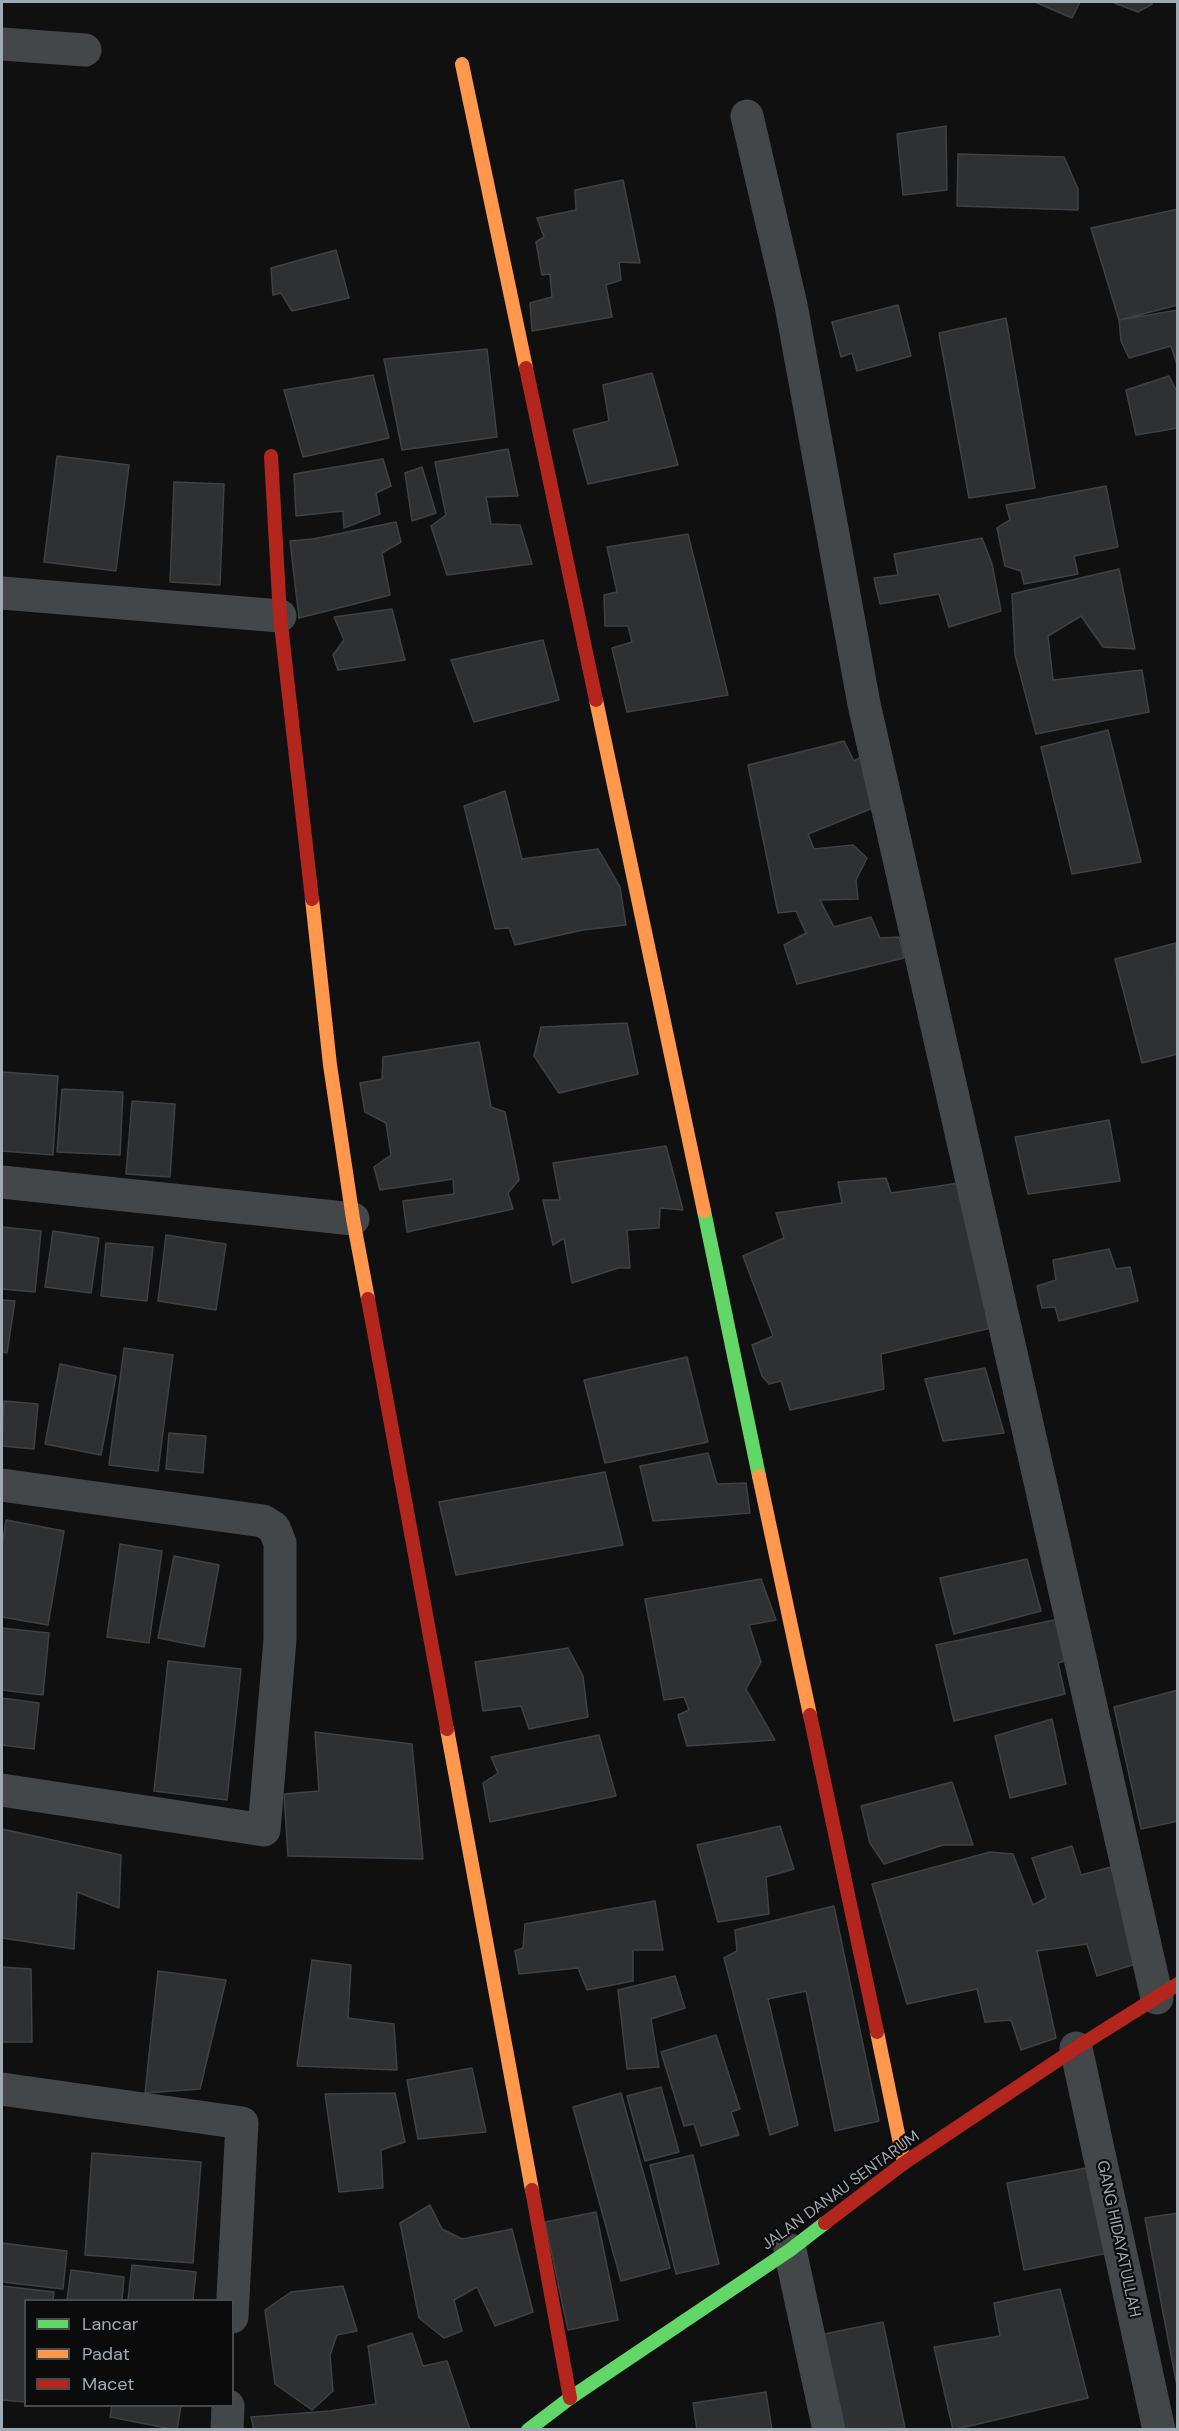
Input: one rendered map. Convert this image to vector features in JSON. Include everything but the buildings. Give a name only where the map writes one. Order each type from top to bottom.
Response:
[{"type":"street","points":[[2,44],[85,50]]},
{"type":"street","points":[[462,64],[904,2163]]},
{"type":"street","points":[[747,116],[791,305],[864,704],[1167,1991]]},
{"type":"street","points":[[270,456],[280,616],[330,1065],[353,1219],[570,2398]]},
{"type":"street","points":[[2,593],[280,616]]},
{"type":"street","points":[[2,1182],[353,1219]]},
{"type":"street","points":[[2,1485],[263,1521],[274,1528],[280,1543],[280,1639],[264,1830],[2,1790]]},
{"type":"street","name":"JALAN DANAU SENTARUM","points":[[528,2430],[570,2398],[790,2250],[904,2163],[1076,2048],[1167,1991]]},
{"type":"street","name":"GANG HIDAYATULLAH","points":[[1076,2048],[1159,2430]]},
{"type":"street","points":[[2,2089],[242,2123],[233,2299]]},
{"type":"street","points":[[790,2250],[829,2430]]},
{"type":"street","points":[[227,2430],[228,2407]]},
{"type":"traffic: fast","points":[[704,1211],[759,1476]]},
{"type":"traffic: fast","points":[[528,2430],[570,2398],[790,2250],[825,2223]]},
{"type":"traffic: slow","points":[[462,64],[526,368]]},
{"type":"traffic: slow","points":[[596,700],[704,1211]]},
{"type":"traffic: slow","points":[[312,899],[330,1065],[353,1219],[368,1299]]},
{"type":"traffic: slow","points":[[759,1476],[810,1715]]},
{"type":"traffic: slow","points":[[447,1729],[532,2190]]},
{"type":"traffic: slow","points":[[877,2032],[904,2163]]},
{"type":"traffic: jam","points":[[526,368],[596,700]]},
{"type":"traffic: jam","points":[[271,456],[280,616],[312,899]]},
{"type":"traffic: jam","points":[[368,1299],[447,1729]]},
{"type":"traffic: jam","points":[[810,1715],[877,2032]]},
{"type":"traffic: jam","points":[[825,2223],[904,2163],[1076,2048],[1178,1984]]},
{"type":"traffic: jam","points":[[532,2190],[570,2398]]}]
